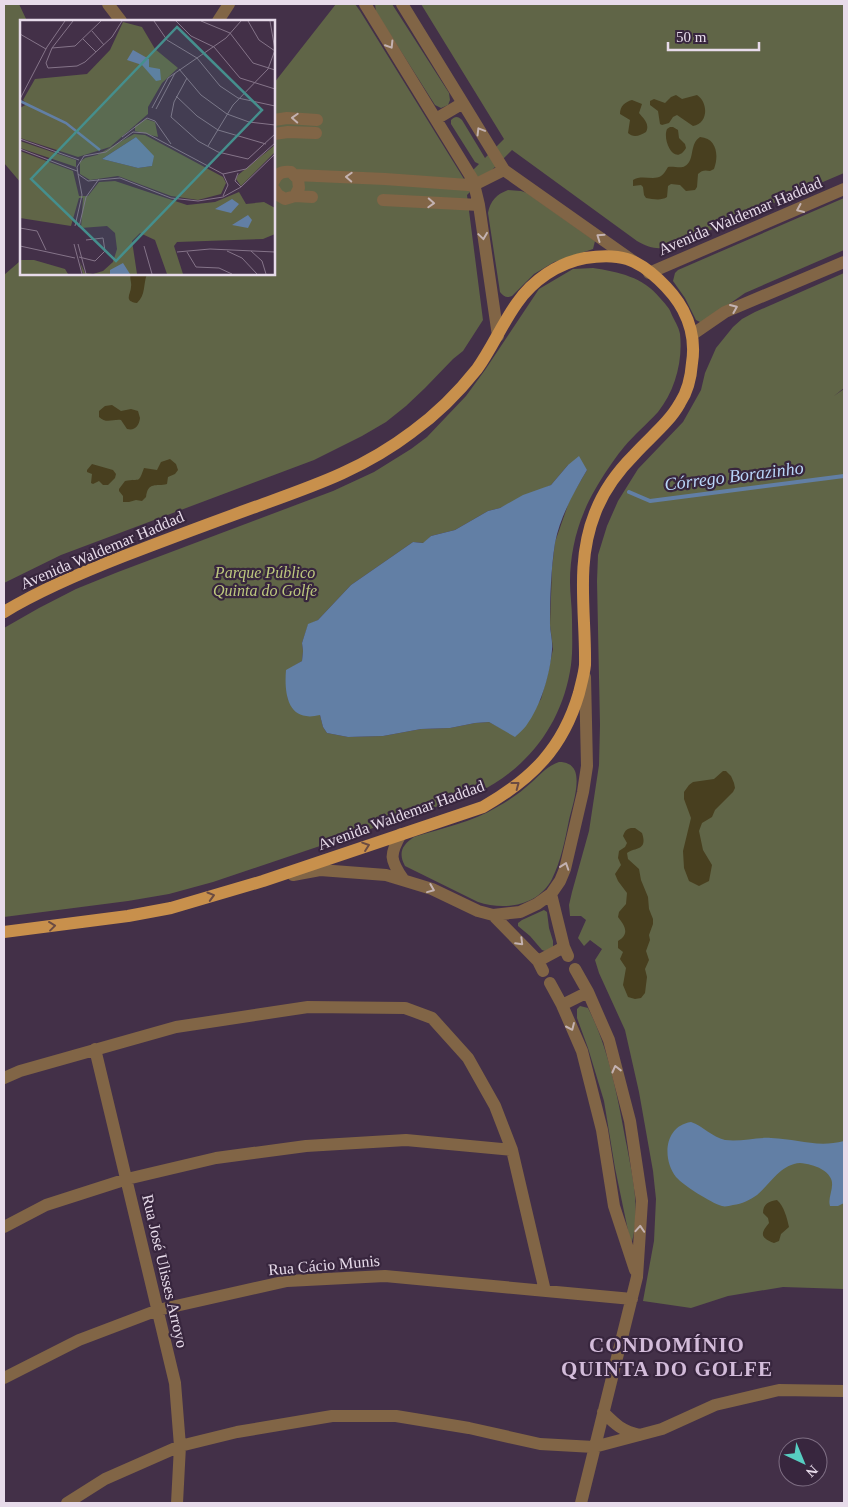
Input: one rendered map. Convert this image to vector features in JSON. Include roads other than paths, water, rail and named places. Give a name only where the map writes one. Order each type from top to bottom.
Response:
[{"type":"main road","name":"Avenida Waldemar Haddad","points":[[4,612],[31,595],[72,577],[185,532],[328,480],[369,461],[404,438],[437,412],[458,391],[479,365],[517,302],[533,284],[547,273],[579,259],[600,256],[626,258],[644,269],[666,287],[678,300],[686,315],[693,334],[693,359],[689,383],[681,403],[668,420],[632,456],[612,482],[595,513],[586,548],[582,578],[585,670],[567,724],[553,749],[538,767],[483,807],[263,880],[171,908],[128,916],[4,932]]},
{"type":"street","points":[[108,4],[119,20]]},
{"type":"street","points":[[219,20],[229,4]]},
{"type":"street","points":[[364,4],[474,184],[479,205],[498,336]]},
{"type":"street","points":[[402,4],[504,170],[644,269]]},
{"type":"street","points":[[436,119],[462,103]]},
{"type":"street","points":[[275,120],[288,118],[316,126],[275,134]]},
{"type":"street","points":[[295,175],[474,184],[504,170]]},
{"type":"street","points":[[275,179],[281,173],[290,172],[295,175],[298,178],[300,188],[295,196]]},
{"type":"street","name":"Avenida Waldemar Haddad","points":[[644,269],[844,189]]},
{"type":"street","points":[[275,191],[281,198],[312,196]]},
{"type":"street","points":[[383,200],[479,205]]},
{"type":"street","points":[[693,334],[725,312],[844,262]]},
{"type":"street","points":[[263,880],[320,870],[386,875],[432,889],[478,911],[493,915],[520,912],[537,904],[551,894],[560,881],[565,869],[583,792],[587,766],[585,670]]},
{"type":"street","points":[[401,834],[394,847],[392,856],[395,867],[403,879]]},
{"type":"street","points":[[493,915],[541,966],[566,952],[551,894]]},
{"type":"street","points":[[575,969],[588,992],[609,1040],[630,1121],[642,1201],[637,1277],[581,1503]]},
{"type":"street","points":[[550,983],[562,1004],[582,1051],[602,1130],[614,1206],[637,1277]]},
{"type":"street","points":[[562,1004],[588,992]]},
{"type":"street","points":[[4,1078],[20,1070],[176,1027],[308,1007],[406,1008],[432,1018],[468,1058],[495,1106],[512,1150],[545,1291]]},
{"type":"street","name":"Rua José Ulisses Arroyo","points":[[96,1049],[175,1383],[180,1446],[177,1503]]},
{"type":"street","points":[[4,1227],[46,1205],[127,1179],[216,1158],[306,1146],[406,1140],[512,1150]]},
{"type":"street","points":[[524,1288],[538,1266]]},
{"type":"street","name":"Rua Cácio Munis","points":[[4,1378],[79,1340],[158,1310],[287,1281],[385,1276],[632,1299]]},
{"type":"street","points":[[67,1503],[105,1479],[180,1446],[237,1432],[332,1416],[396,1416],[469,1428],[540,1444],[594,1447],[662,1429],[716,1405],[778,1390],[844,1391]]},
{"type":"street","points":[[603,1412],[615,1424],[626,1431],[640,1435]]},
{"type":"water","points":[[579,456],[587,470],[564,514],[555,543],[550,624],[552,647],[549,669],[544,690],[536,709],[526,726],[515,737],[489,722],[450,728],[421,729],[383,736],[348,737],[327,733],[323,727],[320,715],[301,715],[295,711],[287,697],[286,670],[302,661],[302,643],[308,624],[318,620],[351,585],[413,542],[423,543],[431,536],[455,530],[488,511],[500,508],[523,495],[551,485],[568,465]]},
{"type":"water","points":[[691,1122],[725,1140],[771,1138],[825,1144],[844,1141],[844,1203],[838,1206],[830,1206],[832,1180],[824,1171],[800,1163],[793,1164],[781,1171],[757,1195],[746,1202],[724,1206],[711,1201],[676,1177],[669,1161],[667,1153],[671,1136],[682,1125]]},
{"type":"waterway","name":"Córrego Borazinho","points":[[629,492],[650,501],[844,476]]},
{"type":"district","name":"CONDOMÍNIO QUINTA DO GOLFE","points":[[667,1357]]},
{"type":"park label","name":"Parque Público Quinta do Golfe","points":[[265,581]]}]
